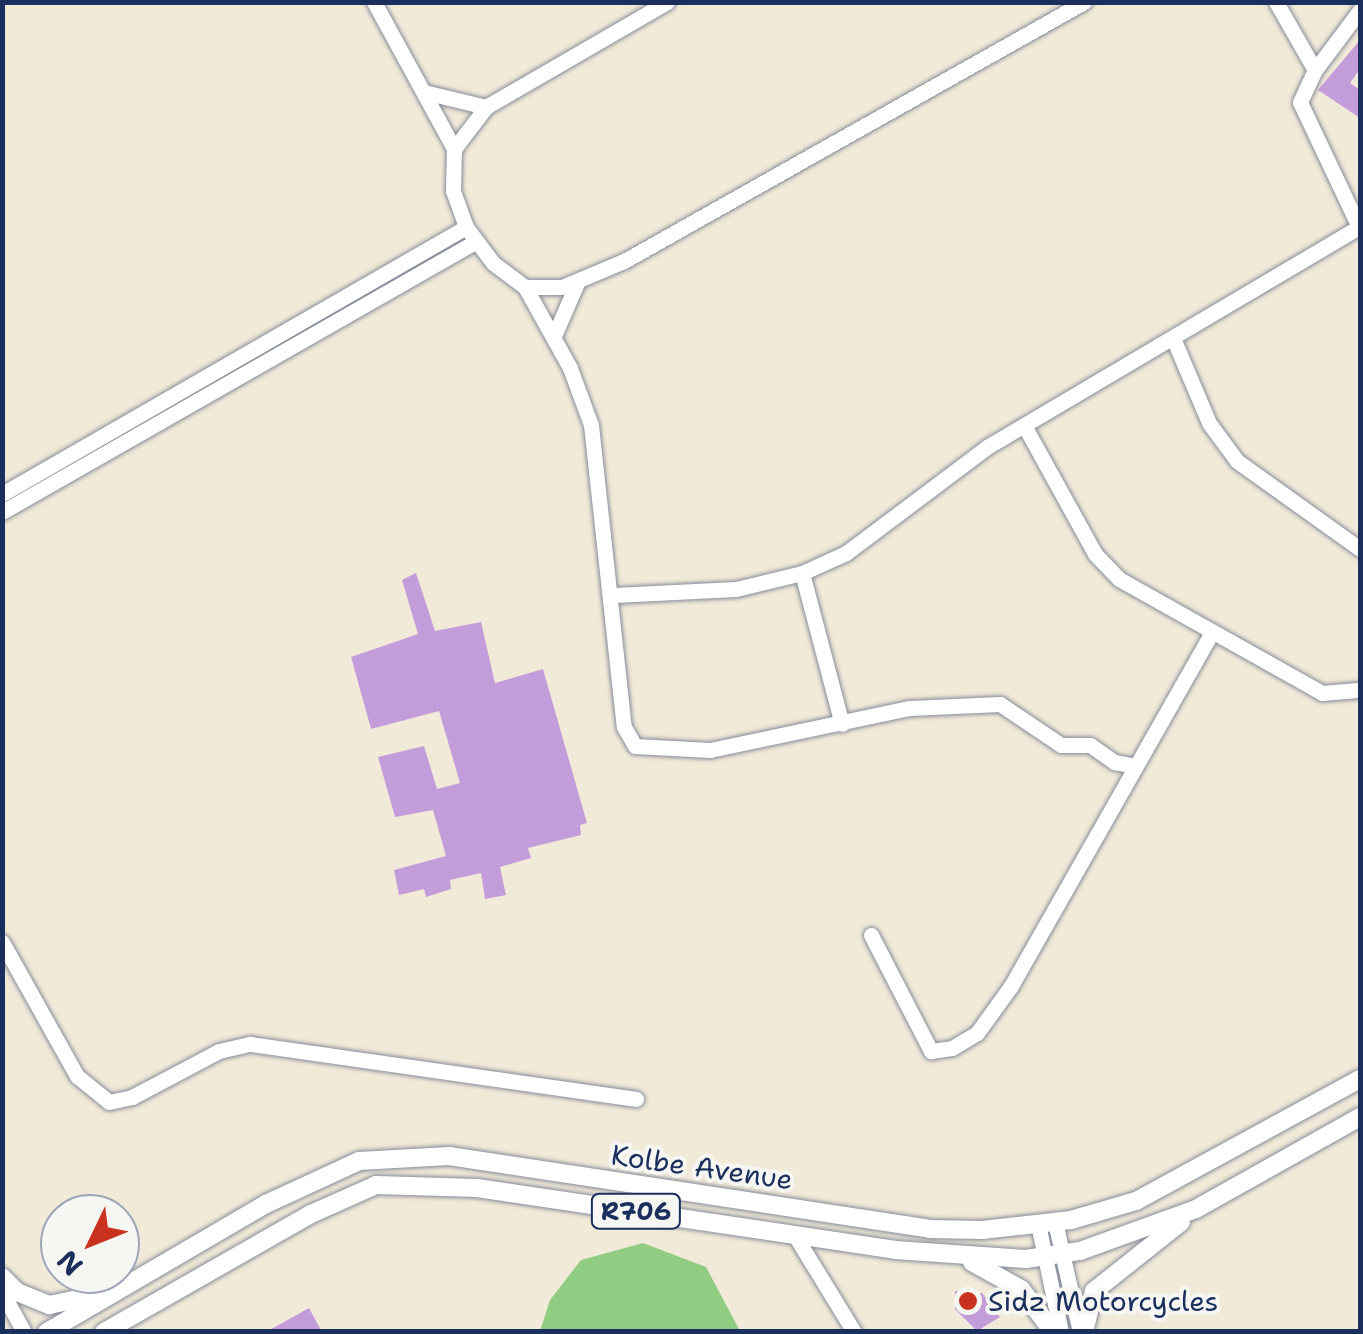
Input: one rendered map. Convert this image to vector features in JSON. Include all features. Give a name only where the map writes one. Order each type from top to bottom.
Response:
[{"type":"main road","name":"Kolbe Avenue","points":[[140,1277],[327,1172],[390,1155],[449,1156],[930,1229],[1046,1223],[1174,1184],[1360,1080]]},
{"type":"main road","name":"Kolbe Avenue","points":[[104,1332],[310,1214],[376,1185],[476,1188],[962,1258],[1053,1256],[1196,1209],[1360,1117]]},
{"type":"main road","points":[[1082,1332],[1094,1291],[1196,1209]]},
{"type":"main road","points":[[962,1258],[1021,1289],[1053,1332]]},
{"type":"main road","points":[[2,1277],[17,1292],[49,1304],[98,1294]]},
{"type":"main road","name":"Kolbe Avenue","points":[[47,1332],[110,1294]]},
{"type":"street","points":[[374,2],[454,149],[453,190],[466,228],[475,242],[524,286],[554,336],[590,425],[614,595],[624,728],[635,746],[710,750],[910,708],[1000,704],[1061,745],[1090,744],[1114,762],[1136,766]]},
{"type":"street","points":[[454,149],[486,106],[667,2]]},
{"type":"street","points":[[524,286],[577,283],[1084,2]]},
{"type":"street","points":[[1276,2],[1315,70]]},
{"type":"street","points":[[614,595],[736,589],[802,573],[846,554],[988,447],[1360,226],[1303,118],[1304,88],[1360,10]]},
{"type":"street","points":[[424,92],[486,106]]},
{"type":"street","points":[[2,494],[466,228]]},
{"type":"street","points":[[2,512],[475,242]]},
{"type":"street","points":[[554,336],[577,283]]},
{"type":"street","points":[[1173,338],[1209,423],[1236,461],[1360,549]]},
{"type":"street","points":[[1025,427],[1108,570],[1211,634],[1322,693],[1360,690]]},
{"type":"street","points":[[802,573],[842,724]]},
{"type":"street","points":[[871,935],[925,1045],[937,1052],[966,1041],[1012,986],[1211,634]]},
{"type":"street","points":[[2,942],[77,1076],[109,1102],[132,1097],[219,1051],[250,1044],[636,1099]]},
{"type":"street","points":[[1046,1223],[1061,1332]]},
{"type":"street","points":[[794,1234],[854,1332]]},
{"type":"street","points":[[1053,1256],[1082,1332]]},
{"type":"street","points":[[2,1292],[24,1332]]},
{"type":"green space","points":[[643,1243],[706,1267],[740,1331],[540,1331],[550,1300],[581,1260]]},
{"type":"building","points":[[1360,40],[1360,69],[1350,83],[1360,90],[1360,118],[1318,90]]},
{"type":"building","points":[[416,573],[435,631],[481,622],[495,683],[543,669],[587,823],[580,825],[581,835],[528,848],[531,858],[500,867],[506,895],[485,899],[481,873],[450,880],[451,889],[426,897],[424,889],[399,895],[394,870],[446,856],[433,810],[395,817],[378,757],[424,746],[437,789],[460,783],[439,711],[371,729],[351,657],[418,634],[402,580]]},
{"type":"building","points":[[955,1291],[982,1293],[1000,1317],[977,1331],[955,1309]]},
{"type":"building","points":[[309,1308],[322,1332],[266,1332]]},
{"type":"place","name":"Sidz Motorcycles","points":[[968,1301]]}]
